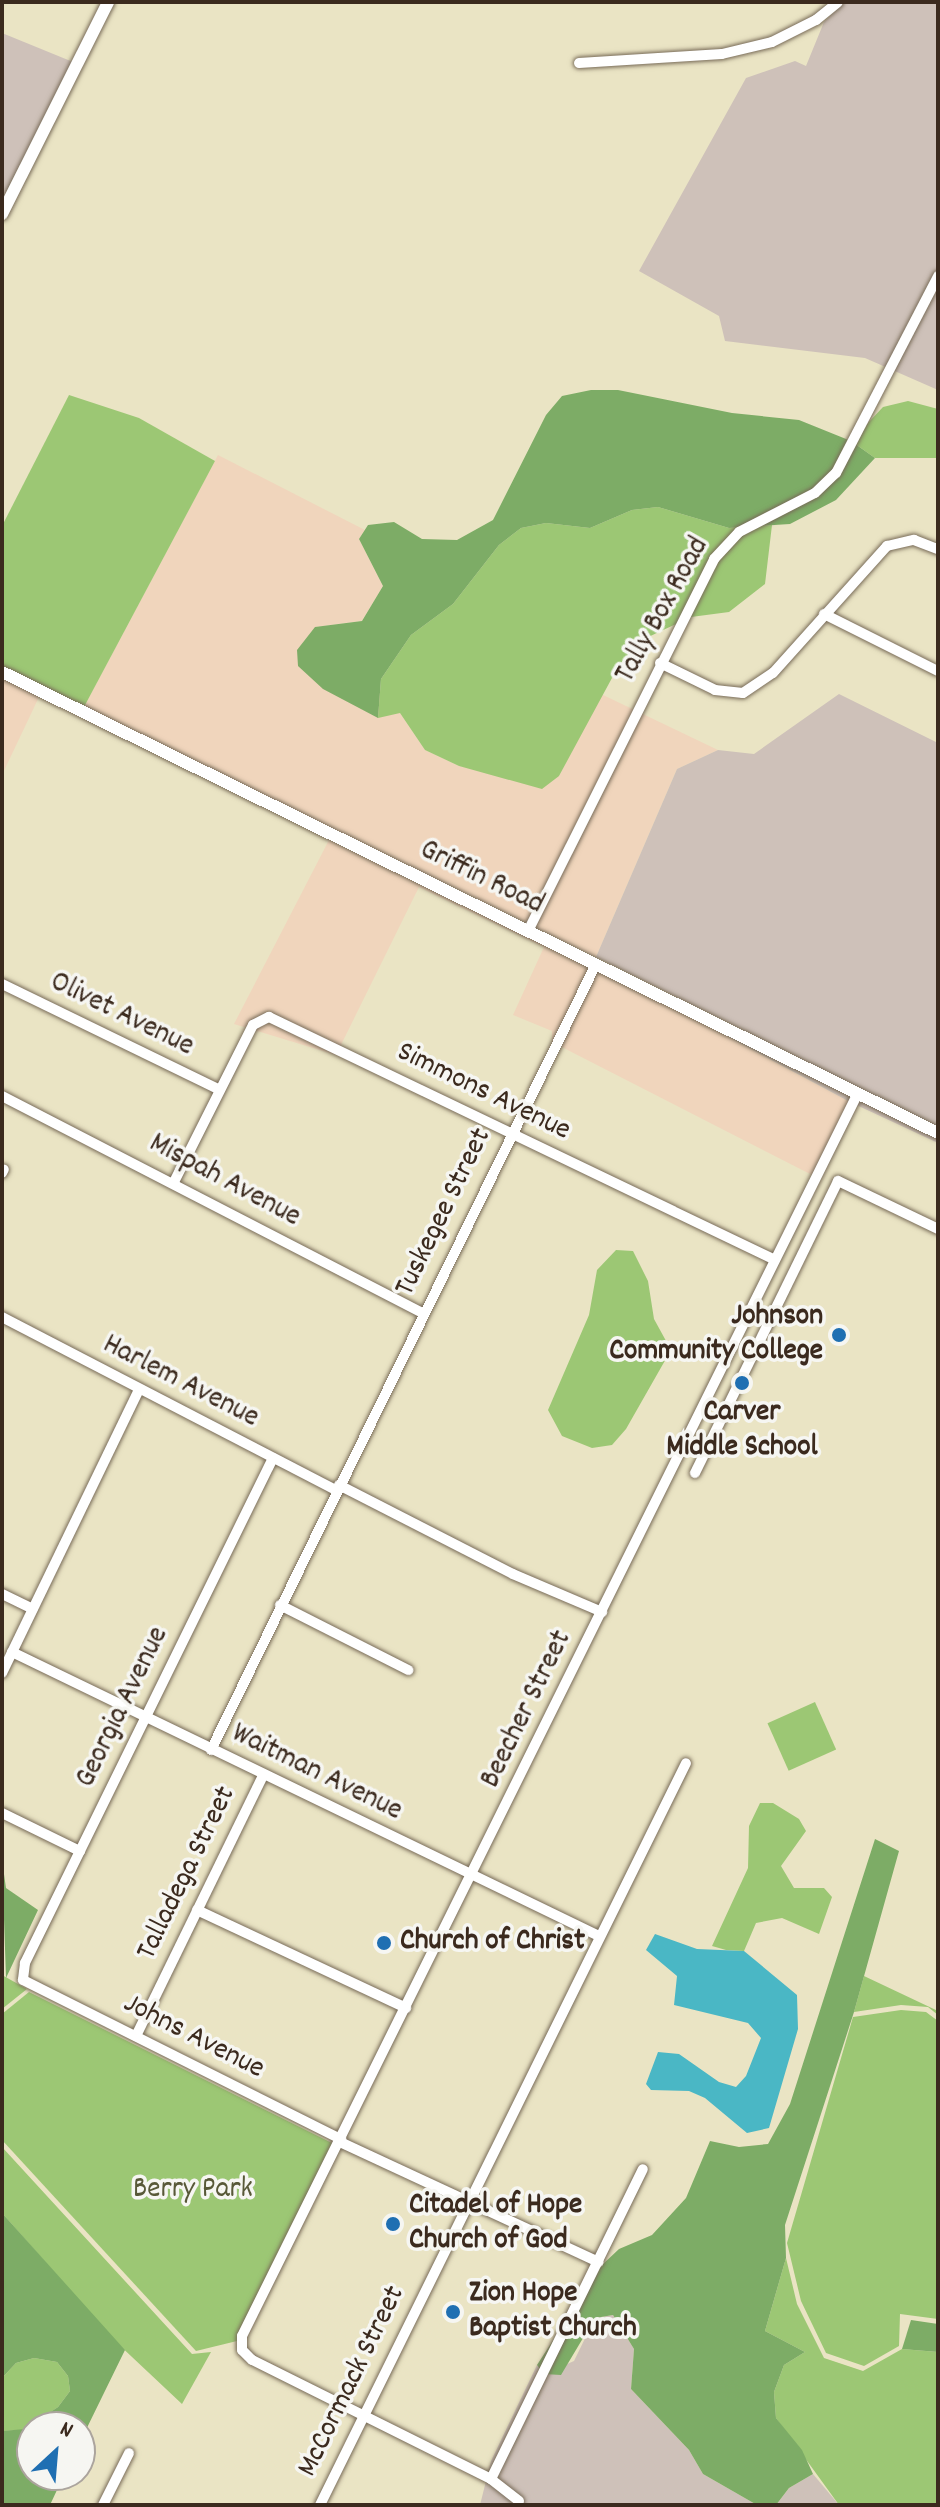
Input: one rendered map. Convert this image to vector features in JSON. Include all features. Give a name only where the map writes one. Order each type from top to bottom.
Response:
[{"type":"street","points":[[2,214],[108,2]]},
{"type":"street","points":[[579,63],[722,54],[772,42],[816,20],[838,2]]},
{"type":"street","name":"Tally Box Road","points":[[528,931],[660,663],[728,542],[815,493],[844,463],[938,276]]},
{"type":"street","points":[[660,663],[715,690],[743,693],[773,673],[887,546],[914,540],[938,549]]},
{"type":"street","points":[[824,614],[938,671]]},
{"type":"street","name":"Griffin Road","points":[[2,672],[938,1133]]},
{"type":"street","name":"Tuskegee Street","points":[[211,1750],[596,964]]},
{"type":"street","name":"Olivet Avenue","points":[[2,984],[220,1090]]},
{"type":"street","name":"Simmons Avenue","points":[[220,1090],[256,1022],[274,1018],[775,1260]]},
{"type":"street","points":[[174,1182],[220,1090]]},
{"type":"street","name":"Beecher Street","points":[[363,2415],[252,2360],[242,2346],[245,2327],[473,1877],[858,1093]]},
{"type":"street","name":"Mispah Avenue","points":[[2,1096],[423,1313]]},
{"type":"street","points":[[695,1473],[838,1181],[938,1229]]},
{"type":"street","name":"Harlem Avenue","points":[[2,1317],[273,1458],[513,1574],[602,1612]]},
{"type":"street","points":[[2,1673],[139,1389]]},
{"type":"street","name":"Georgia Avenue","points":[[23,1980],[25,1963],[273,1458]]},
{"type":"street","points":[[2,1594],[33,1609]]},
{"type":"street","points":[[280,1605],[408,1670]]},
{"type":"street","name":"Waitman Avenue","points":[[12,1652],[599,1936]]},
{"type":"street","name":"McCormack Street","points":[[320,2505],[686,1763]]},
{"type":"street","name":"Talladega Street","points":[[136,2036],[263,1776]]},
{"type":"street","points":[[2,1813],[80,1851]]},
{"type":"street","points":[[197,1910],[406,2008]]},
{"type":"street","name":"Johns Avenue","points":[[23,1980],[340,2141],[599,2262]]},
{"type":"street","points":[[491,2479],[643,2169]]},
{"type":"street","points":[[363,2415],[491,2479],[519,2501]]},
{"type":"street","points":[[103,2505],[129,2453]]},
{"type":"shaded area","points":[[844,2],[938,2],[938,390],[865,358],[725,341],[719,316],[639,271],[746,78],[795,61],[806,66],[824,22]]},
{"type":"shaded area","points":[[2,33],[73,62],[2,203]]},
{"type":"shaded area","points":[[218,455],[365,530],[359,539],[383,586],[362,621],[315,627],[400,713],[425,750],[459,766],[494,773],[559,776],[601,694],[718,750],[677,769],[596,957],[84,707]]},
{"type":"shaded area","points":[[2,678],[39,697],[2,775]]},
{"type":"shaded area","points":[[839,694],[938,743],[938,1127],[596,957],[677,769],[718,750],[754,754]]},
{"type":"shaded area","points":[[329,840],[695,1019],[850,1102],[814,1176],[552,1042],[552,1031],[513,1015],[544,947],[419,887],[336,1055],[234,1024]]},
{"type":"shaded area","points":[[695,1019],[938,1139],[938,1143],[850,1102]]},
{"type":"shaded area","points":[[613,2315],[634,2349],[631,2389],[689,2450],[703,2474],[757,2505],[480,2505],[491,2461],[537,2365],[544,2374],[574,2361],[595,2318]]},
{"type":"shaded area","points":[[813,2474],[839,2505],[776,2505],[789,2488]]},
{"type":"green space","points":[[591,390],[618,390],[732,413],[799,420],[851,441],[875,458],[836,500],[790,524],[729,528],[658,507],[632,510],[590,528],[546,523],[521,528],[499,545],[453,604],[411,635],[381,679],[378,718],[323,689],[298,666],[297,650],[315,627],[362,621],[383,586],[359,539],[368,525],[394,522],[422,539],[457,540],[493,520],[546,415],[562,396]]},
{"type":"green space","points":[[69,395],[139,418],[215,461],[84,707],[2,666],[2,526]]},
{"type":"green space","points":[[908,401],[938,409],[938,458],[875,458],[851,441],[883,407]]},
{"type":"green space","points":[[658,507],[729,528],[772,525],[765,584],[729,612],[691,617],[644,639],[619,665],[559,776],[542,789],[459,766],[425,750],[400,713],[378,718],[381,679],[411,635],[453,604],[499,545],[521,528],[546,523],[590,528],[632,510]]},
{"type":"green space","points":[[616,1250],[633,1251],[648,1281],[654,1319],[671,1350],[626,1429],[612,1445],[592,1448],[562,1436],[548,1410],[589,1315],[597,1270]]},
{"type":"green space","points":[[815,1702],[836,1750],[789,1771],[767,1723]]},
{"type":"green space","points":[[760,1803],[773,1803],[799,1819],[806,1831],[781,1866],[794,1888],[824,1888],[832,1897],[819,1934],[782,1918],[756,1923],[744,1951],[726,1950],[712,1946],[748,1868],[749,1826]]},
{"type":"green space","points":[[875,1839],[899,1851],[854,2012],[785,2225],[786,2258],[765,2331],[805,2352],[784,2365],[774,2392],[776,2418],[802,2450],[813,2474],[789,2488],[776,2505],[757,2505],[703,2474],[689,2450],[631,2389],[634,2349],[613,2315],[595,2318],[561,2375],[544,2374],[537,2365],[602,2265],[619,2249],[652,2235],[686,2198],[710,2141],[739,2147],[768,2144],[790,2104]]},
{"type":"green space","points":[[2,1860],[6,1888],[38,1910],[6,1978]]},
{"type":"green space","points":[[2,1975],[27,1989],[2,2009]]},
{"type":"green space","points":[[864,1976],[938,2011],[938,2015],[928,2007],[901,2005],[854,2012]]},
{"type":"green space","name":"Berry Park","points":[[29,1992],[334,2144],[237,2341],[196,2351],[2,2140],[2,2014]]},
{"type":"green space","points":[[901,2010],[926,2012],[938,2021],[938,2319],[900,2314],[899,2346],[864,2366],[826,2353],[801,2301],[787,2243],[853,2017]]},
{"type":"green space","points":[[2,2147],[192,2354],[211,2352],[182,2404],[115,2341],[2,2213]]},
{"type":"green space","points":[[2,2213],[125,2350],[95,2411],[52,2411],[70,2391],[68,2376],[57,2362],[34,2358],[16,2363],[2,2378]]},
{"type":"green space","points":[[786,2258],[797,2304],[824,2358],[863,2371],[902,2349],[938,2352],[938,2505],[839,2505],[776,2418],[774,2392],[784,2365],[805,2352],[765,2331]]},
{"type":"green space","points":[[911,2320],[938,2324],[938,2352],[902,2349]]},
{"type":"green space","points":[[34,2358],[57,2362],[68,2376],[70,2391],[52,2411],[16,2411],[16,2430],[2,2431],[2,2378],[16,2363]]},
{"type":"green space","points":[[16,2430],[16,2491],[57,2491],[50,2505],[2,2505],[2,2431]]},
{"type":"water","points":[[655,1934],[697,1949],[744,1951],[797,1995],[798,2029],[769,2128],[747,2133],[705,2098],[689,2091],[651,2090],[646,2084],[658,2052],[679,2054],[719,2082],[736,2087],[746,2076],[761,2038],[748,2023],[674,2005],[677,1976],[646,1950]]},
{"type":"place","name":"Johnson Community College","points":[[839,1335]]},
{"type":"place","name":"Carver Middle School","points":[[742,1383]]},
{"type":"place","name":"Church of Christ","points":[[384,1943]]},
{"type":"place","name":"Citadel of Hope Church of God","points":[[393,2224]]},
{"type":"place","name":"Zion Hope Baptist Church","points":[[453,2312]]}]
